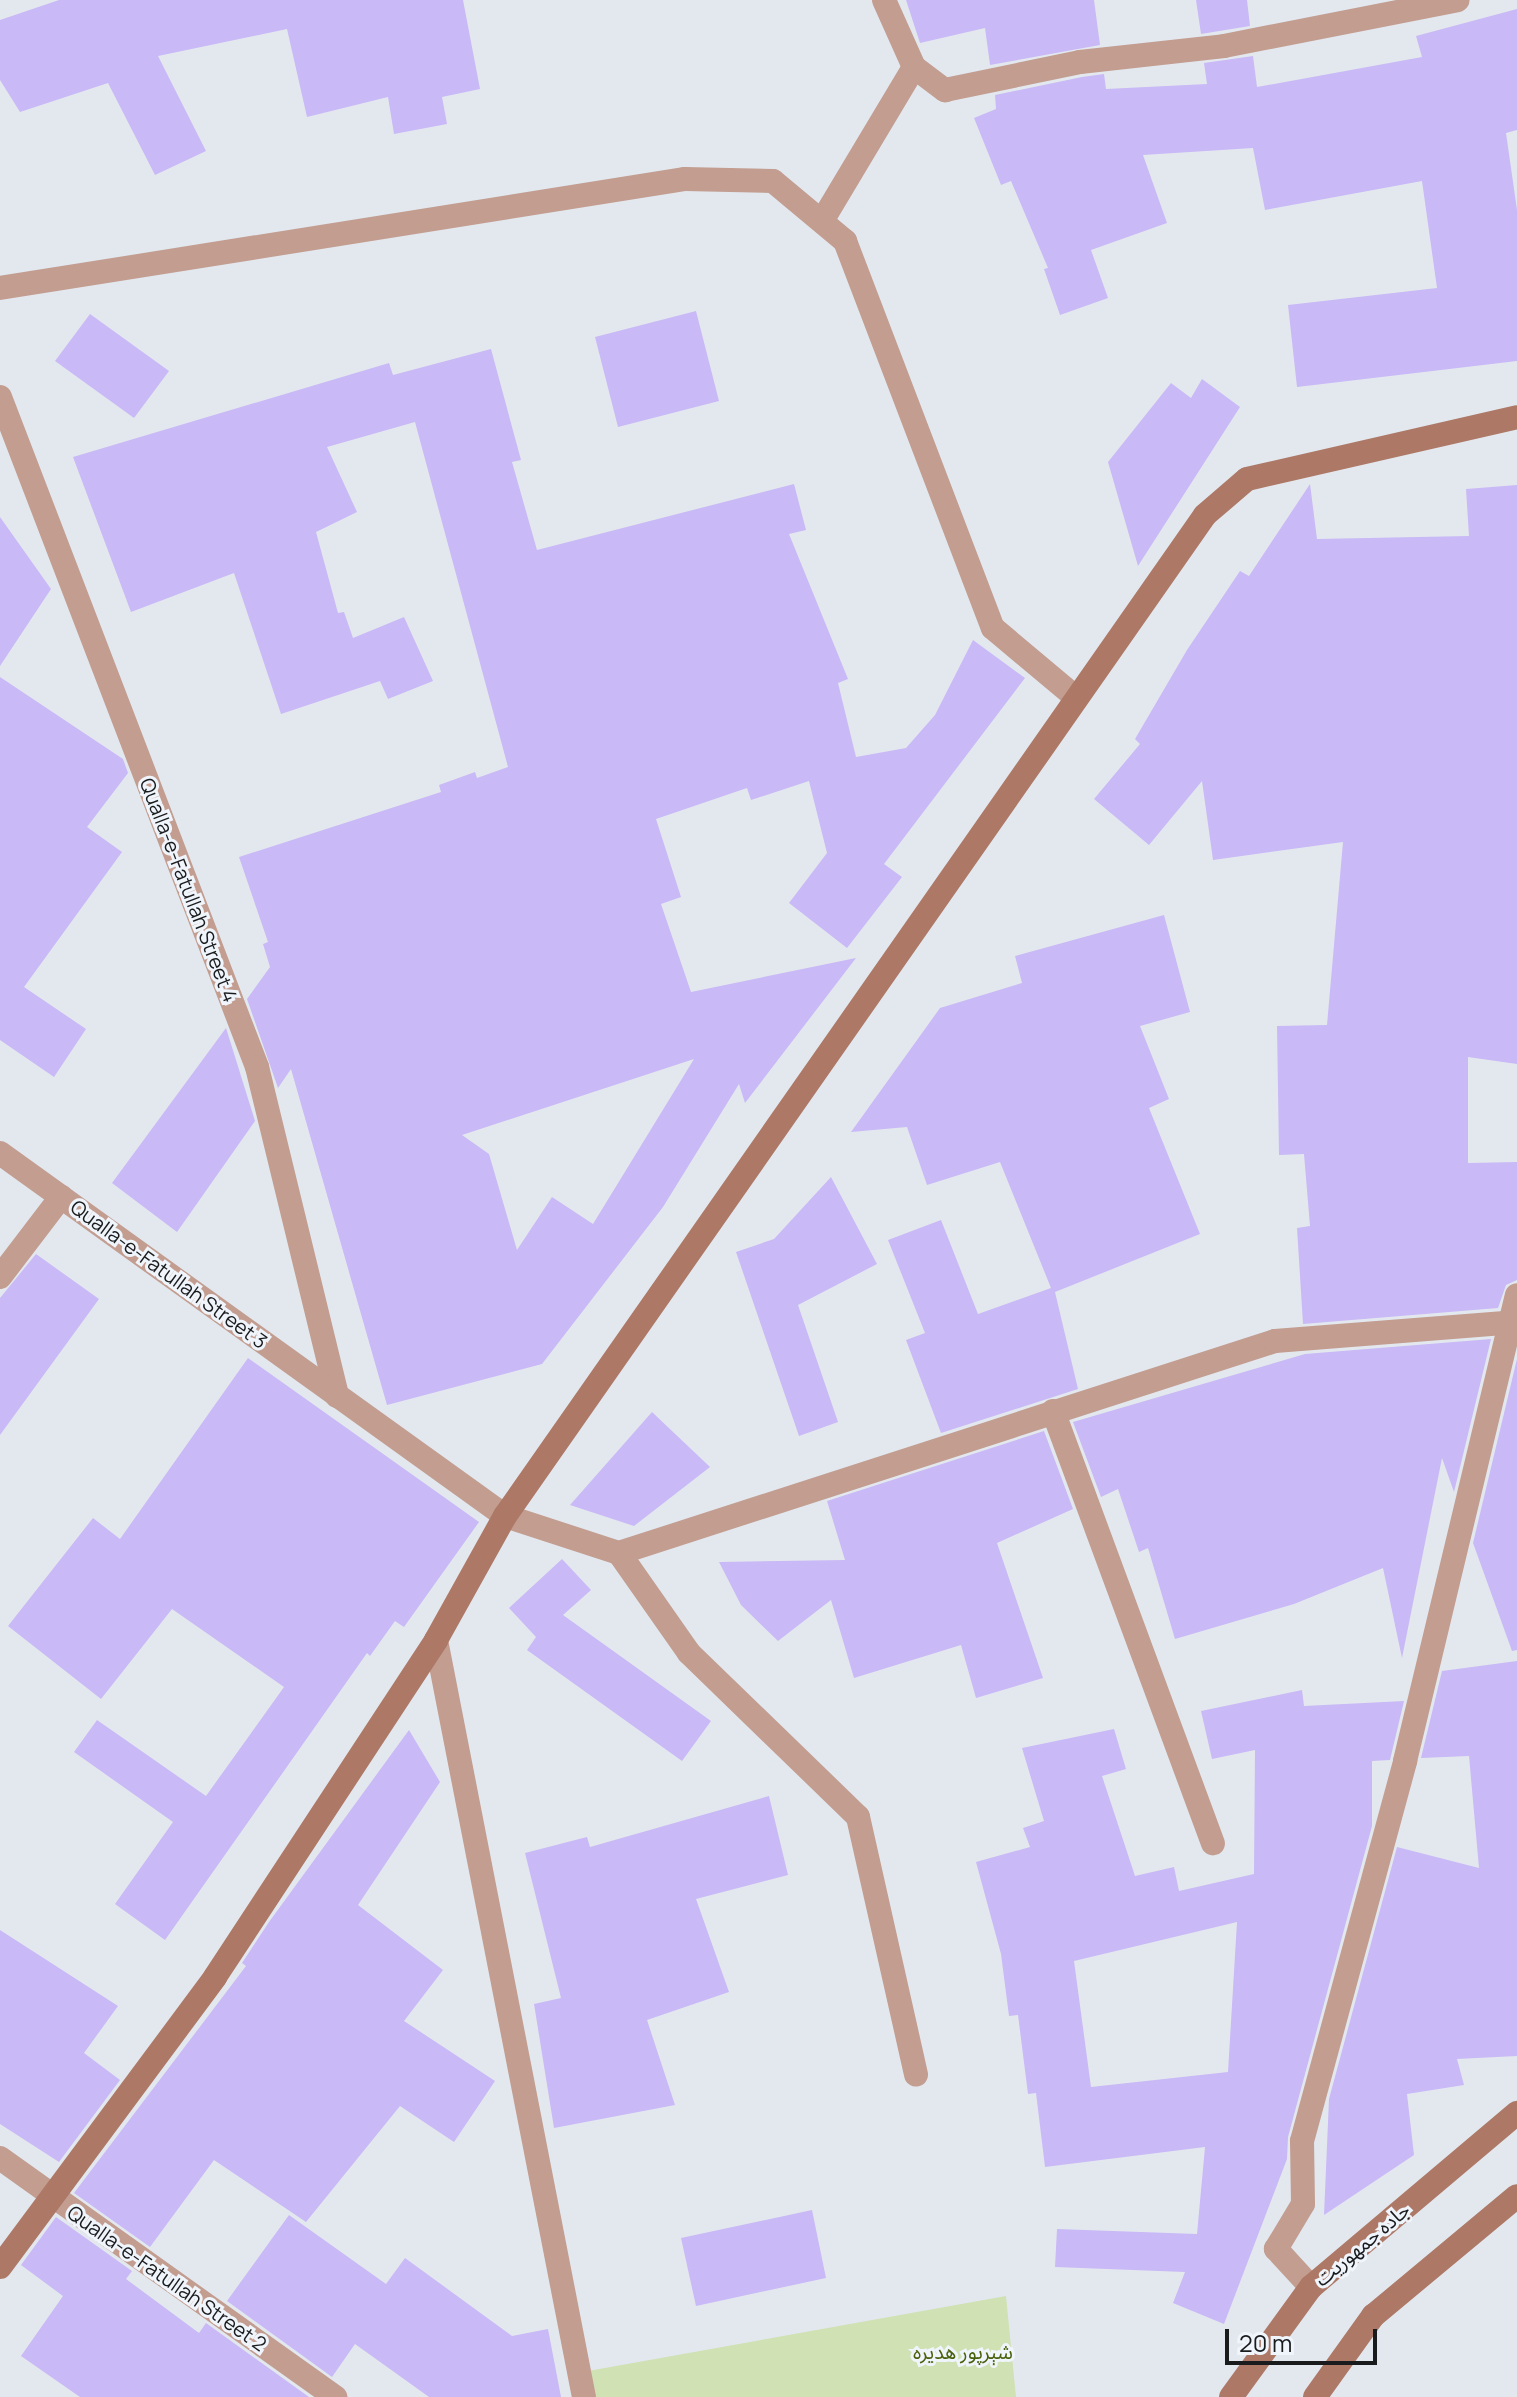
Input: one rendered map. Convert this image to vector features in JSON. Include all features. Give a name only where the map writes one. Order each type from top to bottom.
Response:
[{"type":"street","points":[[884,0],[914,67],[945,90],[1080,62],[1224,46],[1458,0]]},
{"type":"street","points":[[822,221],[914,67]]},
{"type":"street","points":[[0,288],[685,179],[773,181],[845,241],[993,628],[1074,696]]},
{"type":"street","name":"Qualla-e-Fatullah Street 4","points":[[0,397],[257,1067],[337,1396]]},
{"type":"street","points":[[0,2267],[215,1977],[436,1640],[505,1516],[714,1225],[1074,696],[1205,515],[1247,479],[1517,417]]},
{"type":"street","name":"Qualla-e-Fatullah Street 3","points":[[0,1153],[505,1516],[619,1553]]},
{"type":"street","points":[[0,1277],[61,1197]]},
{"type":"street","points":[[1311,2287],[1276,2249],[1303,2204],[1302,2141],[1405,1761],[1513,1322],[1517,1295]]},
{"type":"street","points":[[916,2075],[858,1817],[689,1653],[619,1553],[1275,1341],[1513,1322]]},
{"type":"street","points":[[1053,1411],[1213,1843]]},
{"type":"street","points":[[436,1640],[584,2397]]},
{"type":"street","name":"جاده جمهوریت","points":[[1231,2397],[1311,2287],[1517,2113]]},
{"type":"street","name":"Qualla-e-Fatullah Street 2","points":[[0,2158],[335,2397]]},
{"type":"street","points":[[1315,2397],[1373,2316],[1517,2196]]},
{"type":"green space","name":"شېرپور هديره","points":[[1006,2296],[1016,2397],[594,2397],[588,2371]]},
{"type":"building","points":[[59,0],[463,0],[480,89],[442,97],[447,124],[394,134],[388,97],[307,117],[287,29],[158,56],[206,151],[155,175],[108,83],[20,112],[0,80],[0,20]]},
{"type":"building","points":[[906,0],[1094,0],[1100,45],[990,65],[985,28],[920,43]]},
{"type":"building","points":[[1196,0],[1247,0],[1250,26],[1201,34]]},
{"type":"building","points":[[1517,9],[1517,130],[1506,133],[1517,210],[1517,361],[1297,387],[1288,305],[1437,288],[1422,181],[1265,210],[1253,148],[1143,155],[1167,223],[1091,250],[1108,298],[1060,315],[1044,269],[1048,268],[1011,181],[1001,185],[974,118],[996,109],[995,95],[1104,74],[1106,89],[1207,84],[1204,63],[1253,56],[1257,87],[1422,57],[1416,36]]},
{"type":"building","points":[[696,311],[719,401],[618,427],[595,337]]},
{"type":"building","points":[[90,314],[169,371],[134,418],[55,361]]},
{"type":"building","points":[[491,349],[521,460],[512,462],[537,550],[794,484],[806,530],[789,534],[848,679],[838,683],[856,757],[906,748],[935,715],[973,640],[1025,678],[884,864],[902,877],[847,948],[789,903],[827,853],[809,781],[751,800],[747,788],[656,819],[681,897],[661,904],[691,992],[856,958],[745,1103],[739,1084],[663,1207],[542,1364],[387,1405],[291,1069],[278,1088],[247,999],[270,967],[263,944],[268,942],[239,857],[441,792],[439,785],[475,772],[477,778],[508,767],[415,422],[327,447],[357,512],[316,532],[338,613],[344,612],[353,638],[404,617],[433,681],[388,699],[380,681],[281,714],[234,573],[131,612],[73,457],[389,363],[393,375]],"holes":[[[694,1059],[593,1224],[552,1197],[517,1250],[489,1154],[462,1135]]]},
{"type":"building","points":[[1202,379],[1240,407],[1138,566],[1108,462],[1171,383],[1191,398]]},
{"type":"building","points":[[1310,484],[1317,539],[1469,536],[1466,489],[1517,485],[1517,1064],[1468,1057],[1468,1163],[1517,1162],[1517,1280],[1506,1285],[1498,1308],[1303,1324],[1297,1228],[1310,1226],[1304,1154],[1279,1155],[1277,1026],[1327,1025],[1343,842],[1213,860],[1202,781],[1149,845],[1094,799],[1140,744],[1135,739],[1187,650],[1240,571],[1249,576]]},
{"type":"building","points":[[0,517],[51,589],[0,666]]},
{"type":"building","points":[[0,677],[123,759],[128,773],[87,827],[122,852],[24,987],[86,1029],[54,1077],[0,1040]]},
{"type":"building","points":[[1164,915],[1190,1012],[1140,1026],[1169,1099],[1149,1108],[1200,1234],[1055,1292],[1078,1389],[941,1433],[906,1340],[925,1333],[888,1240],[941,1220],[978,1314],[1051,1288],[1000,1162],[927,1185],[907,1127],[851,1132],[940,1008],[1022,983],[1015,956]]},
{"type":"building","points":[[226,1028],[255,1121],[177,1232],[112,1183]]},
{"type":"building","points":[[831,1177],[877,1264],[798,1305],[838,1422],[799,1436],[736,1252],[774,1239]]},
{"type":"building","points":[[36,1254],[99,1299],[0,1435],[0,1298]]},
{"type":"building","points":[[1491,1339],[1454,1492],[1442,1458],[1402,1658],[1383,1568],[1294,1604],[1175,1639],[1148,1548],[1139,1552],[1118,1489],[1101,1497],[1073,1422],[1305,1354]]},
{"type":"building","points":[[248,1358],[479,1522],[404,1627],[395,1621],[370,1656],[367,1653],[165,1940],[115,1904],[173,1822],[74,1752],[97,1720],[206,1796],[284,1687],[172,1609],[101,1699],[8,1626],[93,1518],[120,1539]]},
{"type":"building","points":[[1517,1359],[1517,1650],[1512,1651],[1473,1543]]},
{"type":"building","points":[[652,1412],[710,1467],[634,1526],[570,1505]]},
{"type":"building","points":[[1044,1431],[1073,1509],[997,1543],[1043,1678],[976,1698],[961,1645],[854,1678],[831,1600],[778,1641],[741,1605],[719,1562],[845,1560],[827,1501]]},
{"type":"building","points":[[562,1559],[591,1590],[563,1615],[711,1721],[682,1761],[527,1650],[536,1637],[509,1608]]},
{"type":"building","points":[[1517,1661],[1517,2056],[1457,2059],[1464,2085],[1407,2094],[1414,2155],[1324,2215],[1329,2099],[1397,1847],[1479,1868],[1469,1756],[1421,1758],[1442,1671]]},
{"type":"building","points":[[1302,1690],[1304,1706],[1404,1701],[1390,1760],[1372,1761],[1372,1826],[1288,2137],[1287,2159],[1224,2324],[1173,2303],[1185,2272],[1055,2267],[1057,2229],[1197,2234],[1205,2147],[1045,2167],[1036,2093],[1028,2094],[1018,2015],[1009,2016],[1001,1954],[976,1862],[1030,1847],[1023,1828],[1044,1821],[1022,1748],[1114,1729],[1126,1769],[1102,1776],[1135,1876],[1174,1867],[1179,1891],[1254,1874],[1255,1750],[1212,1759],[1201,1711]],"holes":[[[1237,1922],[1228,2072],[1091,2087],[1074,1961]]]},
{"type":"building","points":[[409,1730],[440,1782],[358,1905],[443,1970],[404,2021],[495,2081],[454,2142],[400,2106],[306,2222],[214,2160],[150,2247],[74,2193],[246,1966],[242,1963],[269,1922]]},
{"type":"building","points":[[769,1796],[788,1875],[696,1899],[729,1992],[647,2020],[675,2105],[554,2128],[534,2004],[561,1998],[525,1853],[587,1837],[590,1847]]},
{"type":"building","points":[[0,1930],[118,2006],[84,2053],[120,2080],[59,2162],[0,2124]]},
{"type":"building","points":[[812,2210],[826,2278],[696,2306],[681,2238]]},
{"type":"building","points":[[289,2215],[386,2284],[405,2258],[512,2336],[548,2329],[561,2397],[429,2397],[355,2344],[332,2377],[227,2301]]},
{"type":"building","points":[[56,2217],[132,2271],[126,2279],[199,2333],[206,2323],[309,2397],[80,2397],[21,2356],[63,2296],[21,2265]]}]
